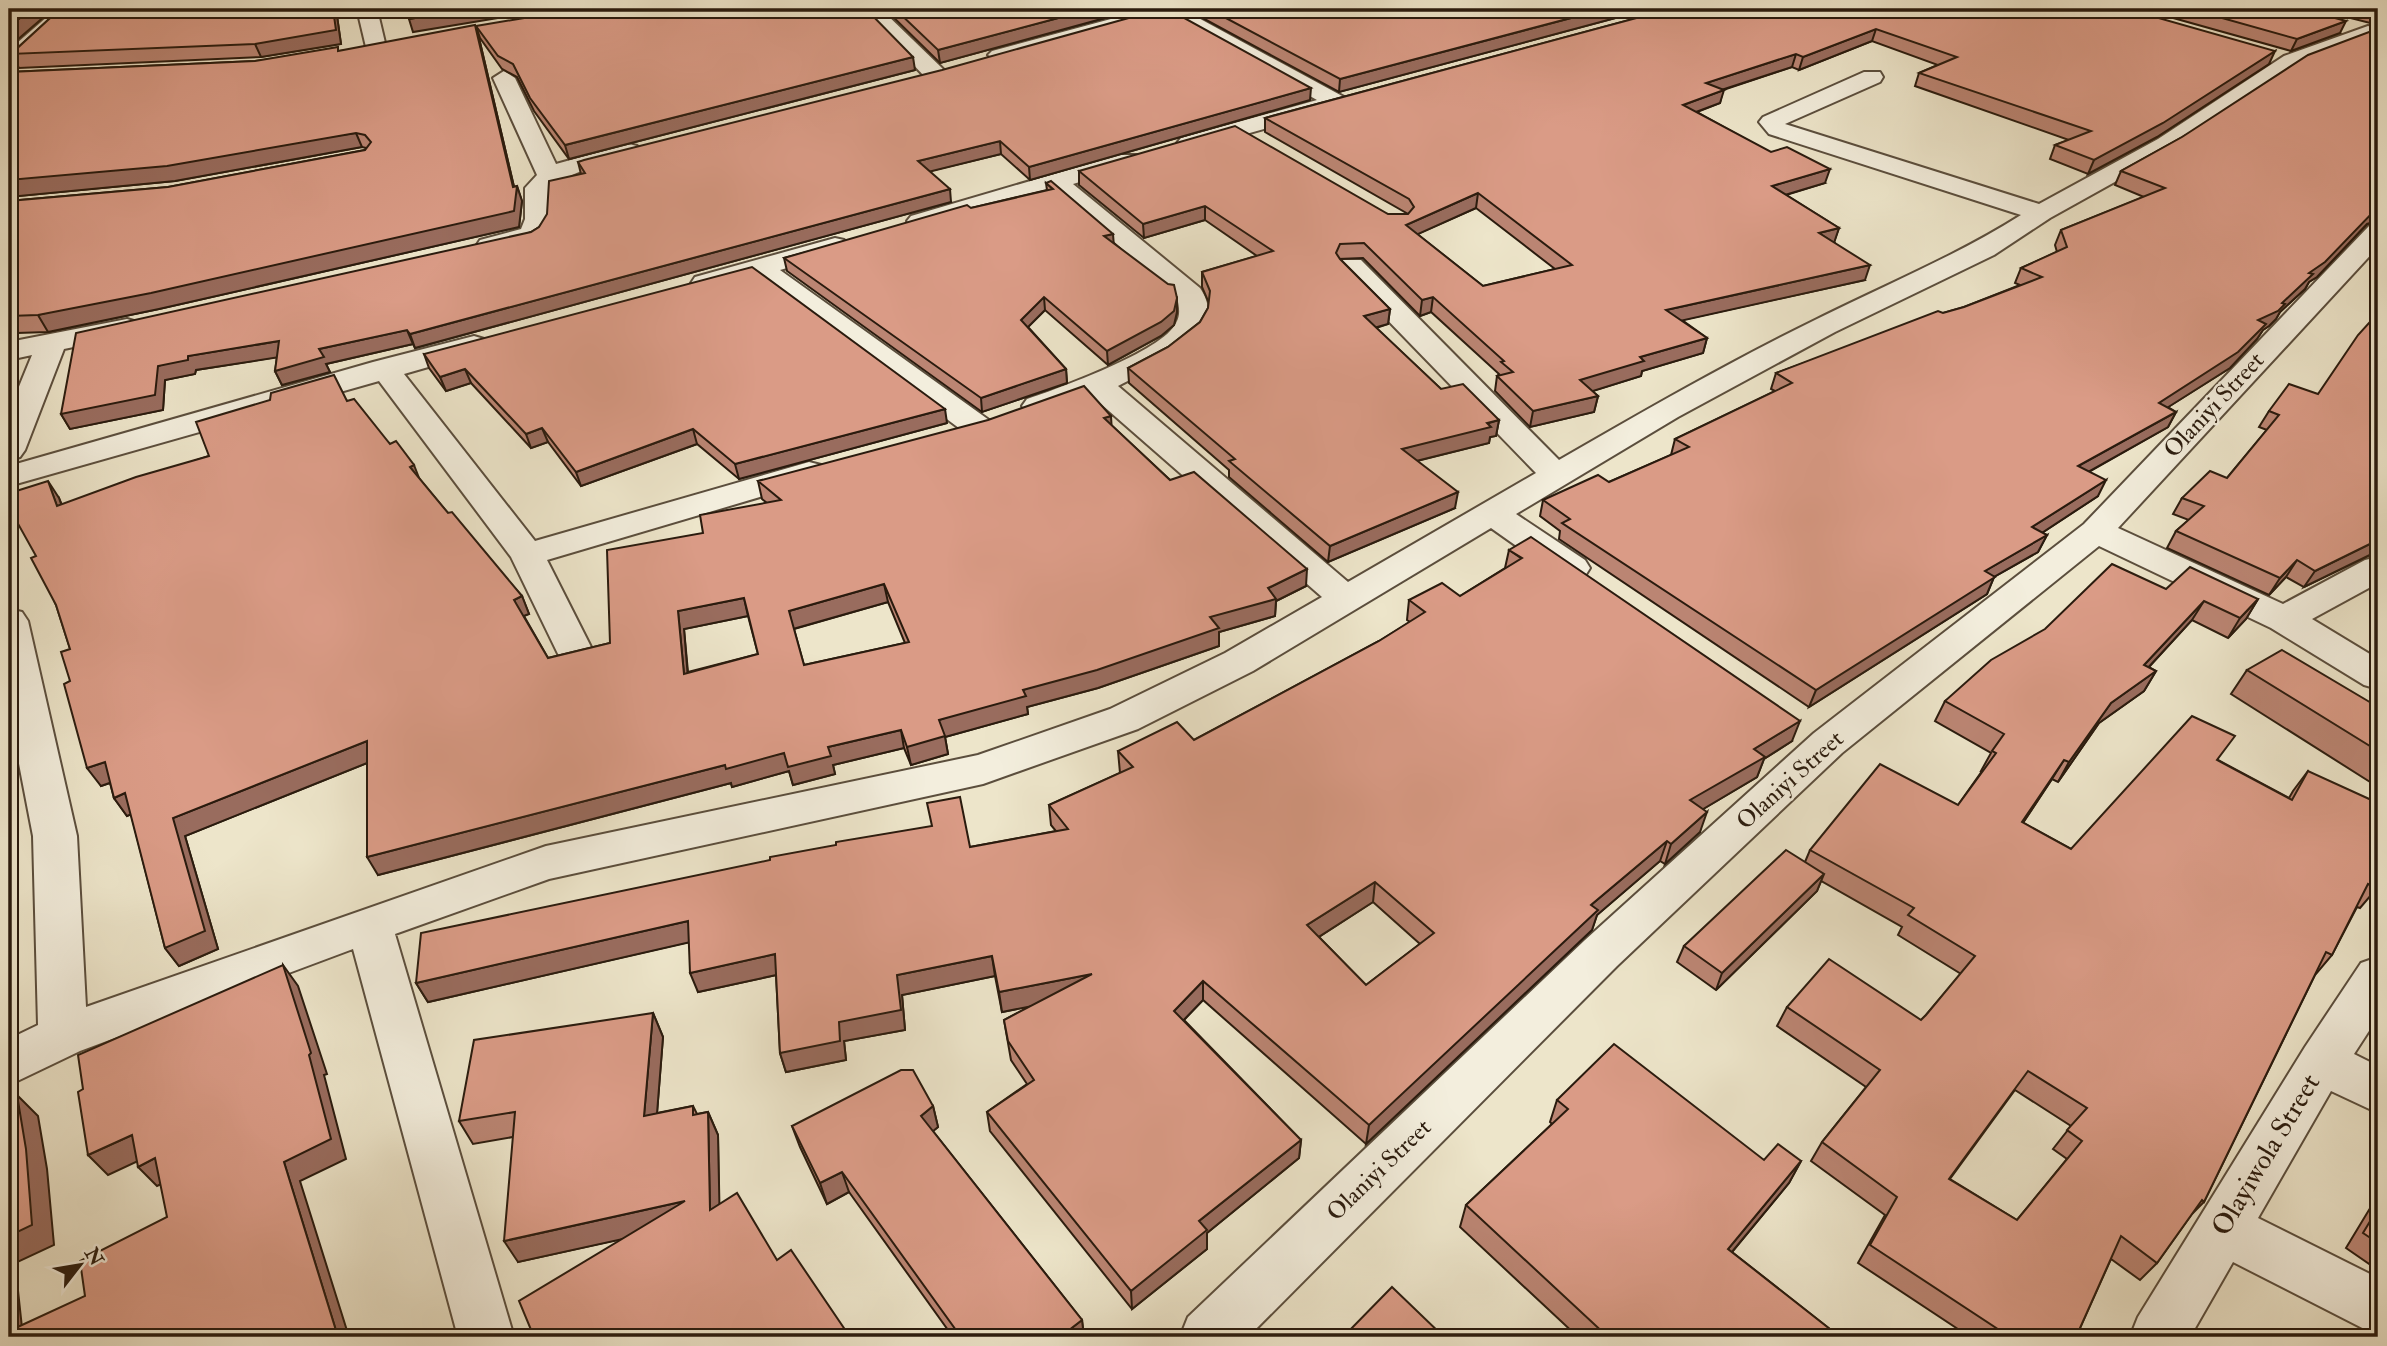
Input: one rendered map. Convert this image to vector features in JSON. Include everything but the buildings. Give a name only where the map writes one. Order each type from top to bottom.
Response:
[{"type":"street","points":[[13,72],[68,9]]},
{"type":"street","points":[[351,51],[383,46],[367,9]]},
{"type":"street","points":[[870,9],[924,77],[1169,9],[1336,102]]},
{"type":"street","points":[[2332,22],[2373,33]]},
{"type":"street","points":[[9,1063],[63,1035],[546,863],[983,769],[1124,719],[1239,662],[1667,410],[1825,326],[1985,249],[2041,213],[2166,145],[2279,58],[2373,33]]},
{"type":"street","points":[[1872,77],[1771,122],[1777,128],[1799,137],[2041,213]]},
{"type":"street","points":[[503,78],[550,177]]},
{"type":"street","points":[[894,229],[1362,94]]},
{"type":"street","points":[[1238,129],[1272,149]]},
{"type":"street","points":[[463,252],[532,234],[538,219],[537,188],[550,177],[578,165],[655,145]]},
{"type":"street","points":[[938,438],[1098,385],[1172,344],[1189,329],[1194,312],[1190,294],[1055,181]]},
{"type":"street","name":"Olaniyi Street","points":[[1208,1337],[1601,953],[1811,732],[2096,531],[2378,232]]},
{"type":"street","points":[[680,290],[854,241]]},
{"type":"street","points":[[1351,266],[1556,475]]},
{"type":"street","points":[[760,268],[998,420]]},
{"type":"street","points":[[9,351],[160,321]]},
{"type":"street","points":[[9,476],[505,336]]},
{"type":"street","points":[[9,450],[52,342]]},
{"type":"street","points":[[384,369],[527,555],[573,649]]},
{"type":"street","points":[[1098,385],[1345,598]]},
{"type":"street","points":[[527,555],[832,466]]},
{"type":"street","points":[[1490,512],[1603,589]]},
{"type":"street","points":[[2096,531],[2284,619],[2378,676]]},
{"type":"street","points":[[2284,619],[2378,568]]},
{"type":"street","points":[[9,621],[55,836],[63,1035]]},
{"type":"street","points":[[369,924],[486,1337]]},
{"type":"street","name":"Olayiwola Street","points":[[2158,1337],[2322,1062],[2378,977]]},
{"type":"street","points":[[2322,1062],[2378,1091]]},
{"type":"street","points":[[2222,1228],[2378,1308]]}]
